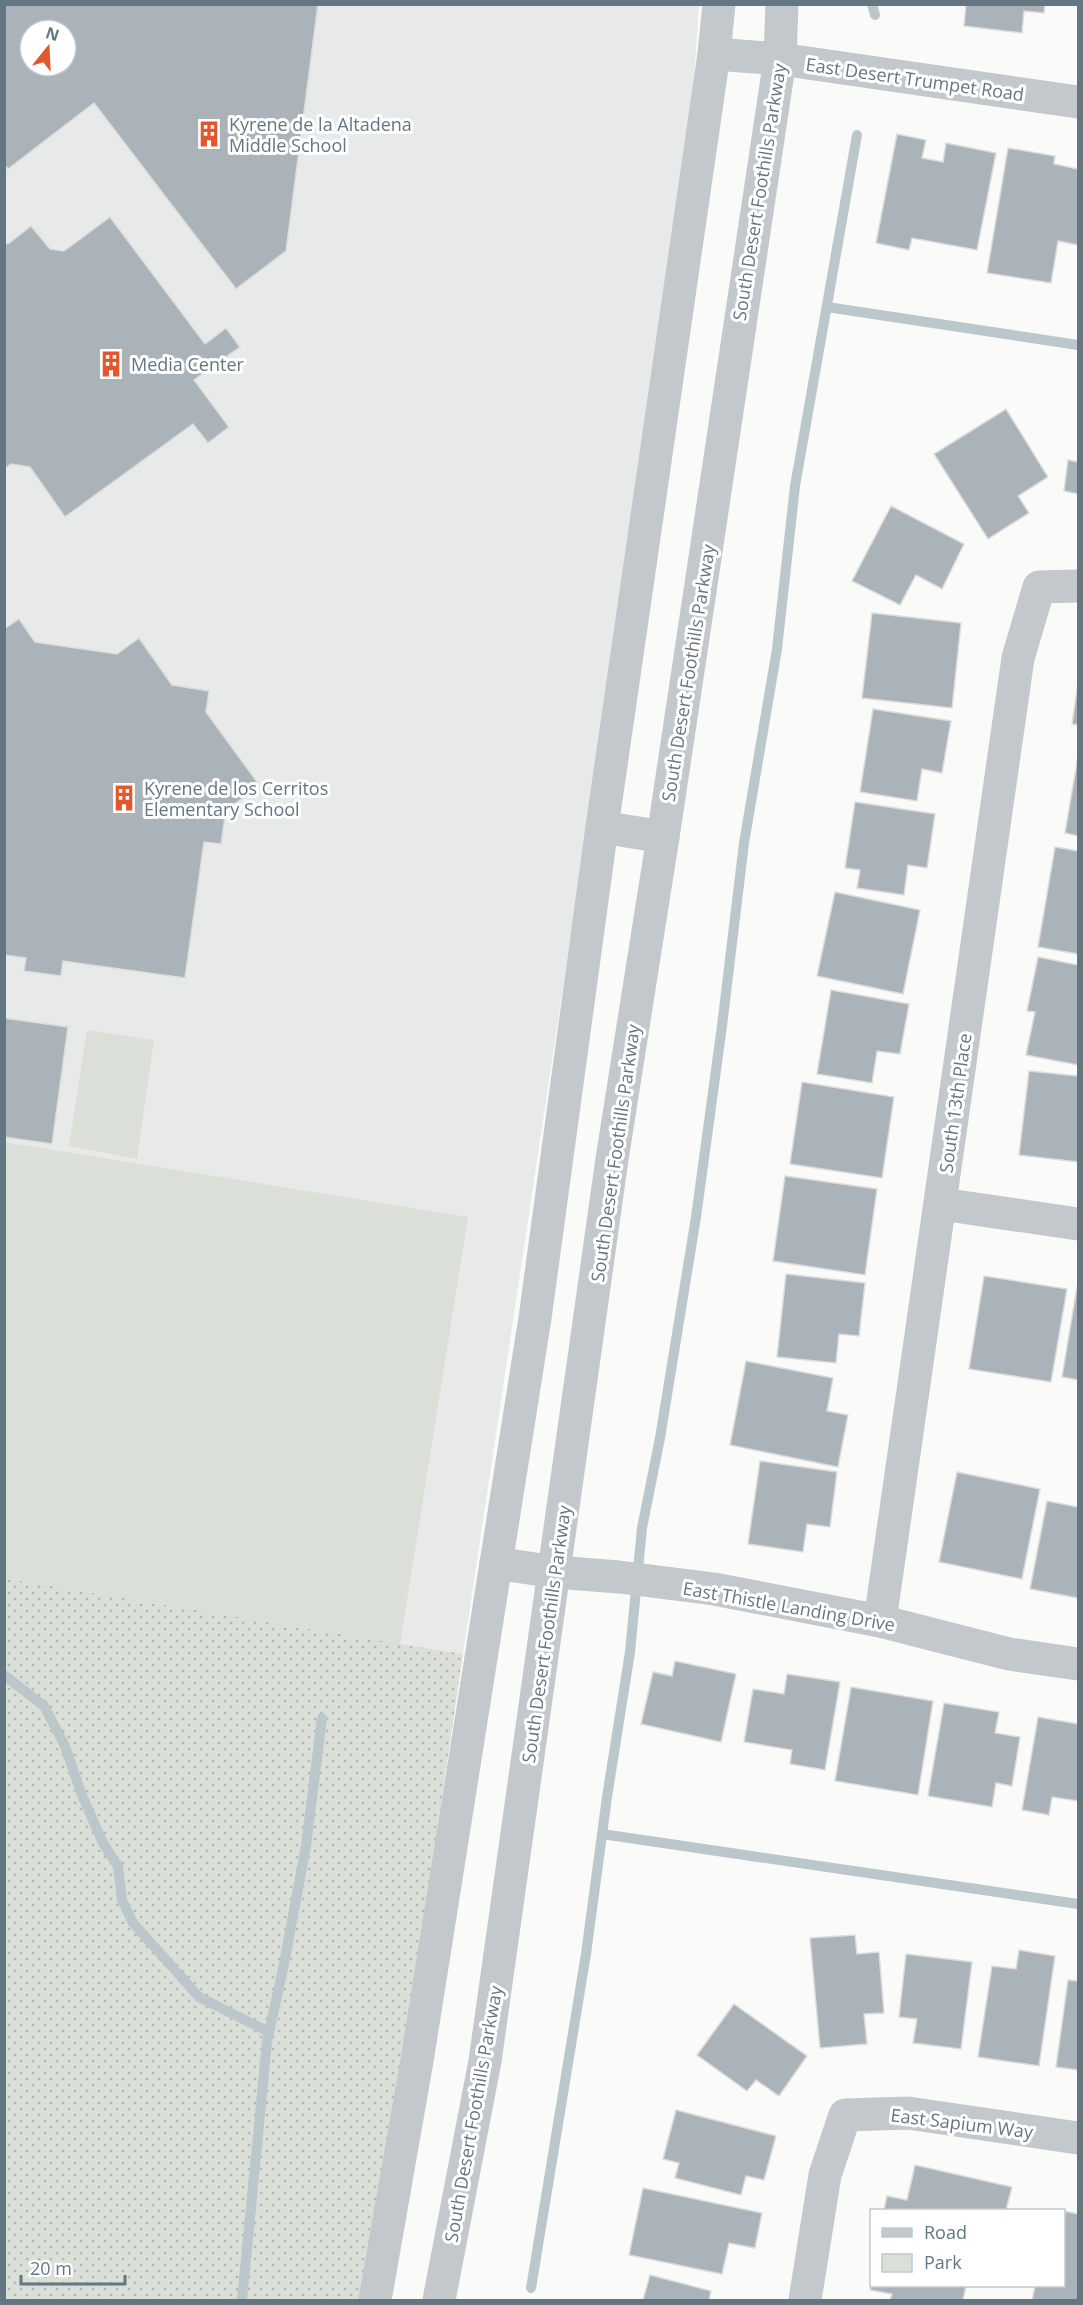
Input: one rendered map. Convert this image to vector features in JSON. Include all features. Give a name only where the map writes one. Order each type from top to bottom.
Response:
[{"type":"street","points":[[375,2301],[417,2061],[535,1318],[602,827],[714,54],[719,4]]},
{"type":"street","name":"South Desert Foothills Parkway","points":[[439,2301],[485,2061],[612,1159],[663,837],[780,59],[782,4]]},
{"type":"street","name":"East Desert Trumpet Road","points":[[714,54],[780,59],[1078,102]]},
{"type":"street","name":"South 13th Place","points":[[880,1621],[1018,658],[1039,587],[1078,586]]},
{"type":"street","points":[[602,827],[663,837]]},
{"type":"street","points":[[941,1204],[1078,1224]]},
{"type":"street","name":"East Thistle Landing Drive","points":[[496,1563],[555,1572],[619,1577],[714,1589],[880,1621],[1009,1654],[1078,1664]]},
{"type":"street","name":"East Sapium Way","points":[[805,2301],[825,2175],[845,2115],[908,2113],[1078,2138]]},
{"type":"shaded area","points":[[4,5],[699,5],[693,95],[587,827],[463,1654],[5,1578]]},
{"type":"green space","points":[[87,1030],[154,1040],[137,1159],[69,1146]]},
{"type":"green space","points":[[4,1142],[468,1217],[400,1644],[5,1578]]},
{"type":"green space","points":[[4,1578],[463,1654],[417,1968],[361,2300],[5,2300]]},
{"type":"building","name":"Kyrene de la Altadena Middle School","points":[[4,4],[318,4],[286,251],[236,289],[94,103],[8,169],[4,164]]},
{"type":"building","points":[[966,4],[1045,4],[1044,13],[1024,11],[1022,33],[964,26]]},
{"type":"building","points":[[897,134],[926,140],[922,158],[943,162],[946,143],[996,153],[977,250],[912,238],[909,250],[876,243]]},
{"type":"building","points":[[1008,148],[1055,156],[1054,164],[1078,169],[1078,245],[1058,241],[1051,283],[987,273]]},
{"type":"building","name":"Media Center","points":[[110,217],[205,344],[226,328],[240,347],[194,380],[229,427],[208,443],[193,424],[65,517],[30,467],[11,464],[4,469],[4,243],[8,244],[31,226],[50,249],[64,251]]},
{"type":"building","points":[[1006,409],[1048,477],[1018,496],[1029,513],[988,539],[934,454]]},
{"type":"building","points":[[1068,460],[1078,462],[1078,494],[1064,491]]},
{"type":"building","points":[[891,506],[964,544],[942,589],[916,575],[900,605],[852,581]]},
{"type":"building","points":[[872,613],[961,623],[952,708],[862,698]]},
{"type":"building","name":"Kyrene de los Cerritos Elementary School","points":[[19,619],[35,642],[117,654],[139,638],[172,685],[209,691],[206,712],[260,786],[226,810],[221,844],[204,842],[185,978],[63,961],[61,976],[24,971],[26,958],[4,955],[4,629]]},
{"type":"building","points":[[1078,683],[1078,725],[1072,724]]},
{"type":"building","points":[[873,709],[951,721],[942,773],[922,769],[917,801],[860,792]]},
{"type":"building","points":[[1078,756],[1078,836],[1065,833]]},
{"type":"building","points":[[855,802],[935,814],[927,868],[908,865],[904,895],[857,888],[860,870],[845,868]]},
{"type":"building","points":[[1055,847],[1078,851],[1078,954],[1038,947]]},
{"type":"building","points":[[835,892],[920,910],[903,994],[817,976]]},
{"type":"building","points":[[1038,957],[1078,965],[1078,1065],[1026,1055],[1035,1012],[1027,1011]]},
{"type":"building","points":[[831,990],[909,1004],[900,1054],[877,1051],[872,1083],[817,1074]]},
{"type":"building","points":[[4,1018],[68,1027],[52,1144],[4,1137]]},
{"type":"building","points":[[1029,1071],[1078,1076],[1078,1162],[1019,1155]]},
{"type":"building","points":[[802,1082],[894,1097],[882,1178],[790,1164]]},
{"type":"building","points":[[785,1176],[877,1189],[865,1275],[773,1261]]},
{"type":"building","points":[[786,1274],[865,1283],[859,1336],[839,1334],[836,1363],[777,1357]]},
{"type":"building","points":[[984,1276],[1067,1289],[1051,1382],[969,1369]]},
{"type":"building","points":[[1078,1287],[1078,1380],[1062,1377]]},
{"type":"building","points":[[746,1361],[833,1378],[827,1411],[848,1415],[838,1467],[730,1445]]},
{"type":"building","points":[[760,1461],[837,1472],[830,1527],[807,1524],[803,1552],[748,1544]]},
{"type":"building","points":[[957,1472],[1040,1489],[1022,1579],[939,1562]]},
{"type":"building","points":[[1047,1501],[1078,1507],[1078,1598],[1030,1589]]},
{"type":"building","points":[[675,1661],[736,1674],[721,1742],[641,1724],[653,1672],[672,1676]]},
{"type":"building","points":[[787,1674],[840,1682],[825,1770],[790,1764],[792,1750],[744,1742],[753,1689],[784,1694]]},
{"type":"building","points":[[851,1687],[933,1701],[918,1795],[835,1781]]},
{"type":"building","points":[[944,1703],[999,1712],[995,1733],[1020,1737],[1012,1786],[996,1783],[992,1807],[928,1796]]},
{"type":"building","points":[[1038,1717],[1078,1724],[1078,1801],[1052,1797],[1049,1815],[1022,1810]]},
{"type":"building","points":[[855,1935],[857,1954],[879,1952],[884,2013],[864,2014],[867,2044],[820,2048],[810,1938]]},
{"type":"building","points":[[1019,1950],[1055,1956],[1039,2066],[978,2057],[992,1966],[1016,1969]]},
{"type":"building","points":[[906,1954],[972,1962],[961,2049],[913,2043],[917,2019],[899,2017]]},
{"type":"building","points":[[1068,1980],[1078,1981],[1078,2070],[1056,2067]]},
{"type":"building","points":[[734,2004],[807,2056],[779,2096],[756,2080],[747,2091],[697,2055]]},
{"type":"building","points":[[676,2110],[776,2136],[764,2180],[746,2176],[741,2195],[675,2178],[679,2163],[663,2159]]},
{"type":"building","points":[[915,2165],[1012,2187],[1006,2209],[884,2209],[887,2196],[907,2200]]},
{"type":"building","points":[[643,2188],[762,2213],[755,2248],[729,2243],[722,2274],[629,2255]]},
{"type":"building","points":[[1065,2211],[1078,2214],[1078,2300],[1032,2300],[1035,2287],[1065,2287]]},
{"type":"building","points":[[650,2275],[711,2291],[709,2300],[643,2300]]},
{"type":"building","points":[[871,2287],[966,2287],[963,2300],[890,2300],[892,2294],[870,2290]]},
{"type":"waterway","points":[[872,4],[875,15]]},
{"type":"waterway","points":[[531,2288],[586,1954],[607,1797],[630,1652],[642,1528],[660,1438],[696,1217],[744,843],[777,649],[795,486],[857,135]]},
{"type":"waterway","points":[[827,307],[1078,345]]},
{"type":"waterway","points":[[4,1675],[44,1706],[65,1746],[81,1793],[103,1843],[118,1866],[122,1900],[133,1923],[199,1997],[269,2032]]},
{"type":"waterway","points":[[242,2300],[267,2042],[306,1846],[322,1718]]},
{"type":"waterway","points":[[602,1834],[1078,1904]]},
{"type":"place","name":"Kyrene de la Altadena Middle School","points":[[209,134]]},
{"type":"place","name":"Media Center","points":[[111,364]]},
{"type":"place","name":"Kyrene de los Cerritos Elementary School","points":[[124,798]]}]
